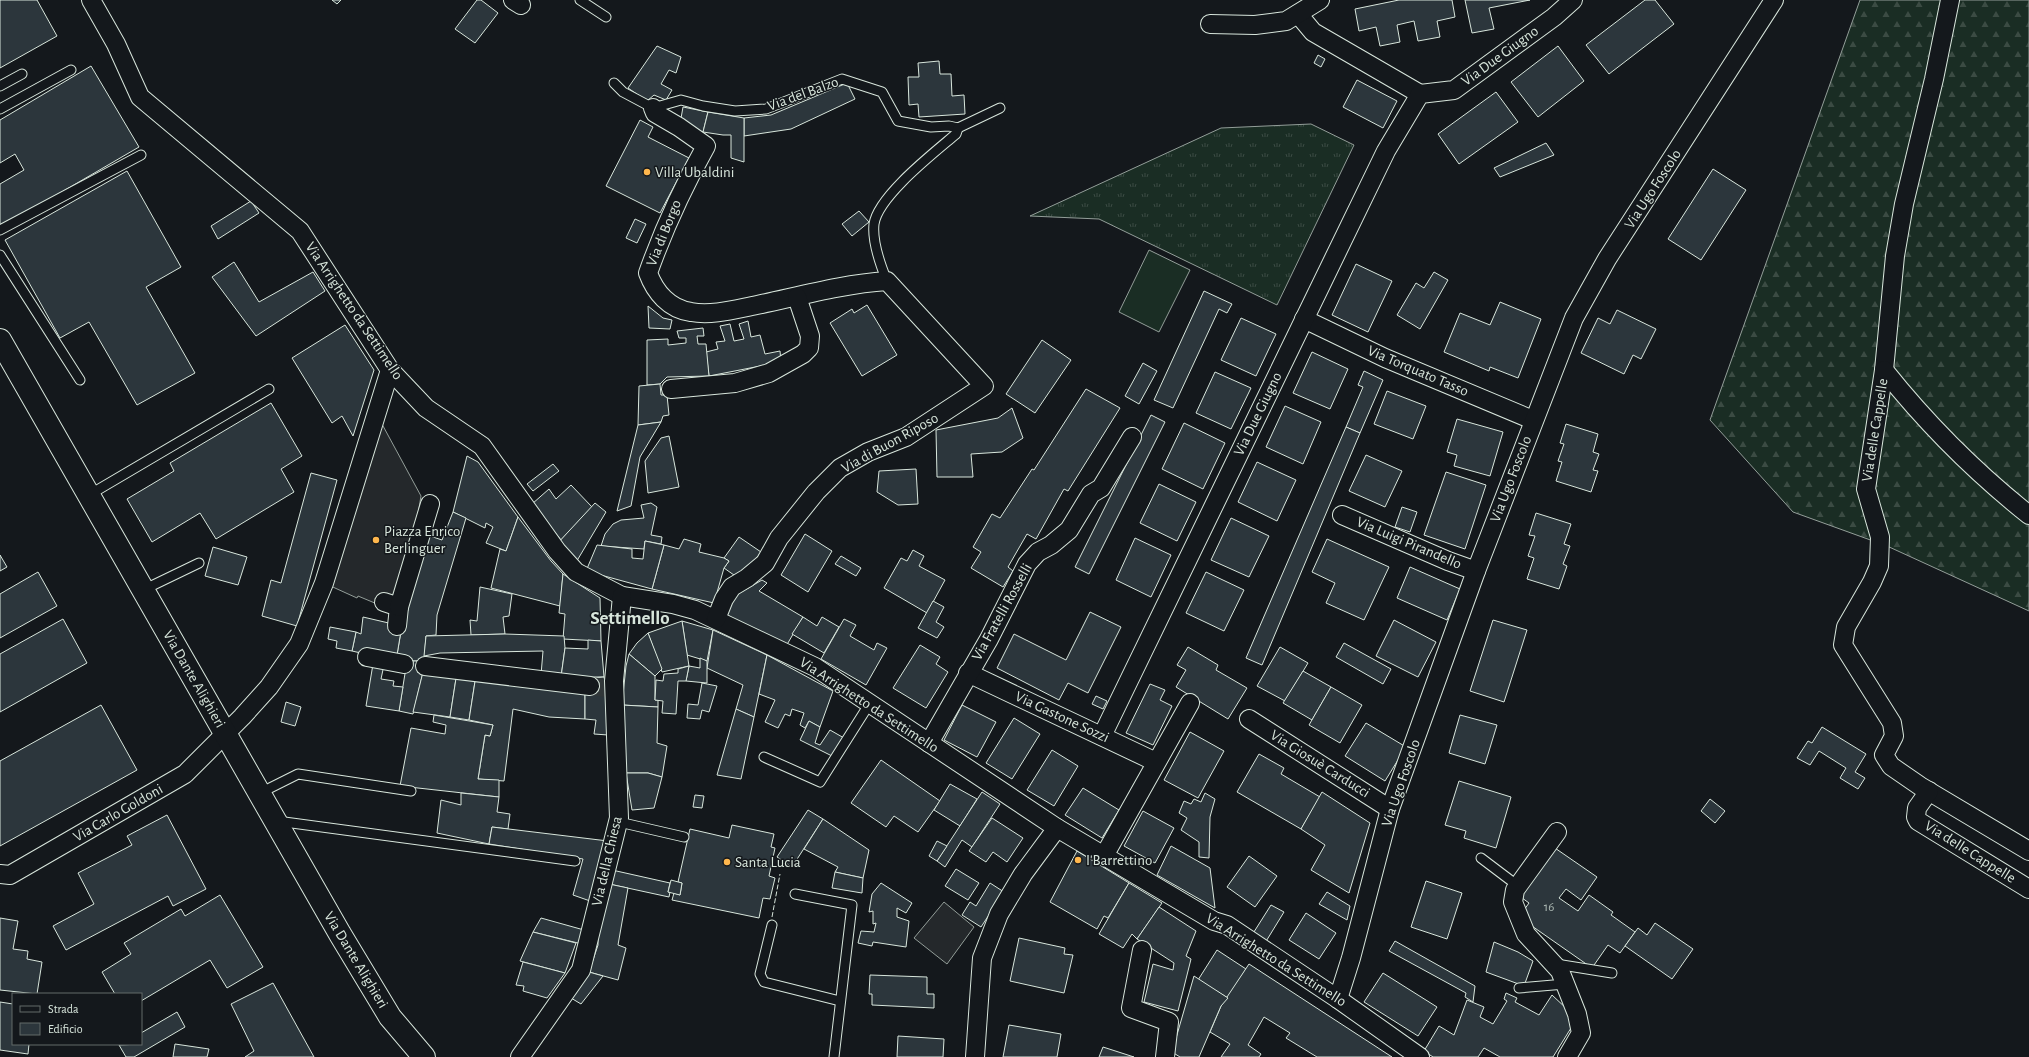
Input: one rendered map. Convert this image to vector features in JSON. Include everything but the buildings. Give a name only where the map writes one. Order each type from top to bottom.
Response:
[{"type":"main road","name":"Via Dante Alighieri","points":[[0,340],[260,794],[390,1017],[420,1057]]},
{"type":"street","name":"Via Arrighetto da Settimello","points":[[91,0],[116,44],[140,97],[300,231],[390,370],[426,408],[482,446],[557,551],[576,572],[622,596],[673,604],[716,619],[815,667],[1057,828],[1214,920],[1227,925],[1338,999],[1420,1057]]},
{"type":"street","points":[[1210,24],[1255,25],[1286,21],[1320,0]]},
{"type":"street","name":"Via Due Giugno","points":[[1102,736],[1386,151],[1420,94],[1454,90],[1554,17],[1573,0]]},
{"type":"street","name":"Via Ugo Foscolo","points":[[1338,999],[1351,958],[1390,809],[1476,571],[1533,420],[1578,311],[1607,259],[1774,0]]},
{"type":"street","points":[[1884,370],[1895,256],[1904,204],[1934,79],[1950,0]]},
{"type":"street","points":[[1298,14],[1313,32],[1420,94]]},
{"type":"street","name":"Via di Borgo","points":[[653,108],[655,114],[679,127],[706,146],[685,184],[668,221],[648,273],[658,294],[672,306],[691,312],[722,312],[797,297]]},
{"type":"street","points":[[671,389],[735,383],[769,373],[803,354],[808,348],[810,336],[797,297],[838,288],[887,281]]},
{"type":"street","name":"Via di Buon Riposo","points":[[716,619],[724,599],[732,587],[765,563],[779,538],[816,492],[840,468],[868,452],[906,437],[984,386],[887,281]]},
{"type":"street","name":"Via Torquato Tasso","points":[[1304,319],[1385,358],[1533,420]]},
{"type":"street","points":[[226,733],[269,687],[299,644],[326,578],[390,370]]},
{"type":"street","name":"Via delle Cappelle","points":[[1884,370],[1936,432],[2002,494],[2029,515]]},
{"type":"street","name":"Via delle Cappelle","points":[[1884,370],[1866,489],[1880,537],[1879,566],[1872,582],[1846,627],[1843,645],[1892,724],[1894,736],[1885,752],[1885,758],[1891,766],[1929,792],[2029,851]]},
{"type":"street","name":"Via Fratelli Rosselli","points":[[929,743],[989,639],[1026,564],[1038,552],[1051,545],[1069,530],[1091,494],[1101,488],[1132,437]]},
{"type":"street","points":[[397,626],[391,604],[430,504]]},
{"type":"street","name":"Via Luigi Pirandello","points":[[1342,516],[1448,561],[1476,571]]},
{"type":"street","name":"Via della Chiesa","points":[[520,1057],[581,970],[619,822],[603,687],[622,596]]},
{"type":"street","points":[[367,657],[404,664]]},
{"type":"street","points":[[425,666],[603,687]]},
{"type":"street","name":"Via Gastone Sozzi","points":[[968,673],[1156,762]]},
{"type":"street","points":[[1104,856],[1190,703]]},
{"type":"street","name":"Via Giosuè Carducci","points":[[1249,719],[1390,809]]},
{"type":"street","name":"Via Carlo Goldoni","points":[[0,874],[10,875],[185,774],[226,733]]},
{"type":"street","name":"Via delle Cappelle","points":[[1929,792],[1918,808],[1916,817],[1918,821],[2029,889]]},
{"type":"street","points":[[975,1057],[982,958],[999,914],[1023,874],[1057,828]]},
{"type":"street","points":[[1557,832],[1515,890],[1513,902],[1520,924],[1529,938],[1560,971],[1577,1014],[1581,1030],[1580,1036],[1567,1057]]},
{"type":"street","points":[[1142,950],[1131,1008],[1169,1022],[1165,1057]]},
{"type":"lane","points":[[580,0],[606,17]]},
{"type":"lane","points":[[0,110],[71,70]]},
{"type":"lane","points":[[0,86],[22,74]]},
{"type":"lane","name":"Via del Balzo","points":[[653,108],[681,100],[703,106],[735,111],[766,109],[842,79],[882,92],[898,121],[931,127],[949,126],[958,128]]},
{"type":"lane","points":[[614,83],[623,92],[653,108]]},
{"type":"lane","name":"Via di Buon Riposo","points":[[887,281],[875,244],[874,223],[883,206],[895,190],[914,170],[956,134],[958,128],[1000,108]]},
{"type":"lane","points":[[0,230],[141,155]]},
{"type":"lane","points":[[0,255],[80,380]]},
{"type":"lane","points":[[89,495],[269,389]]},
{"type":"lane","points":[[143,590],[199,563]]},
{"type":"lane","points":[[764,757],[820,782],[870,703]]},
{"type":"lane","points":[[260,794],[298,774],[411,791]]},
{"type":"lane","points":[[276,821],[575,861]]},
{"type":"lane","points":[[619,822],[684,837]]},
{"type":"lane","points":[[1481,858],[1518,886]]},
{"type":"lane","points":[[795,894],[852,905],[834,1057]]},
{"type":"lane","points":[[772,925],[760,974],[764,982],[840,1001]]},
{"type":"lane","points":[[1553,964],[1612,974]]},
{"type":"lane","points":[[1519,988],[1565,984]]},
{"type":"green space","points":[[1860,0],[2029,0],[2029,611],[1887,546],[1793,512],[1710,420]]},
{"type":"green space","points":[[1311,124],[1354,145],[1277,305],[1099,219],[1030,216],[1221,128]]},
{"type":"green space","points":[[1149,250],[1190,270],[1159,332],[1119,312]]},
{"type":"shaded area","name":"Piazza Enrico Berlinguer","points":[[376,413],[421,496],[401,614],[358,596],[357,598],[324,583]]},
{"type":"shaded area","points":[[944,902],[974,927],[947,964],[914,938]]},
{"type":"tunnel","points":[[590,686],[606,688]]},
{"type":"fence","points":[[772,917],[780,874]]},
{"type":"place","name":"Villa Ubaldini","points":[[647,172]]},
{"type":"place","name":"Piazza Enrico Berlinguer","points":[[376,540]]},
{"type":"place","name":"I'Barrettino","points":[[1078,860]]},
{"type":"place","name":"Santa Lucia","points":[[727,862]]},
{"type":"district","name":"Settimello","points":[[630,618]]}]
